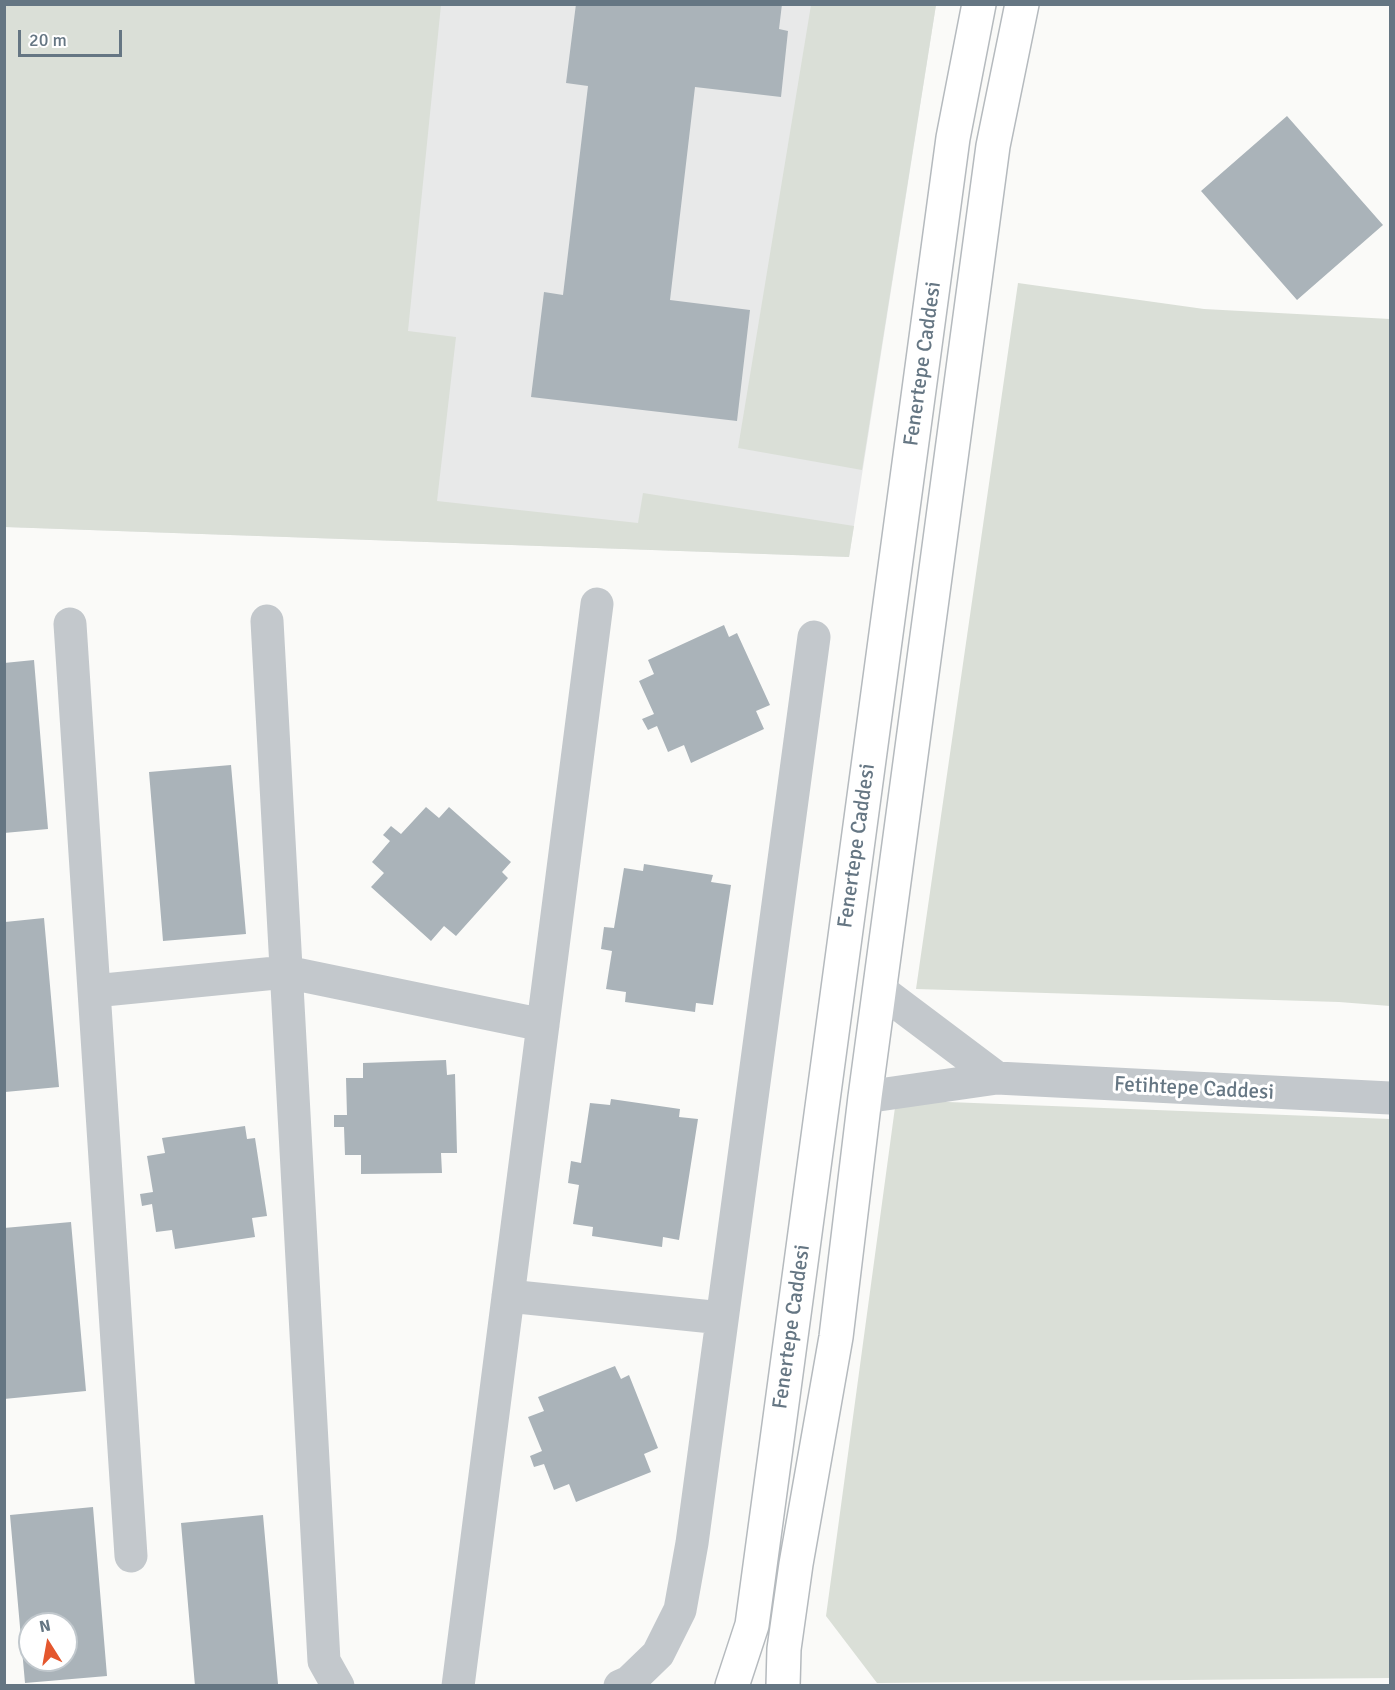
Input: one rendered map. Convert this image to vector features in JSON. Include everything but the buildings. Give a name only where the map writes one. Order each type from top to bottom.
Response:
[{"type":"main road","name":"Fenertepe Caddesi","points":[[732,1686],[752,1625],[953,138],[979,4]]},
{"type":"main road","name":"Fenertepe Caddesi","points":[[783,1686],[784,1649],[794,1575],[836,1337],[865,1097],[993,146],[1022,4]]},
{"type":"street","points":[[458,1686],[597,604]]},
{"type":"street","points":[[267,621],[324,1661],[338,1686]]},
{"type":"street","points":[[70,624],[130,1557]]},
{"type":"street","points":[[620,1686],[629,1682],[658,1654],[680,1610],[692,1543],[814,637]]},
{"type":"street","points":[[94,991],[286,972],[543,1025]]},
{"type":"street","points":[[880,990],[997,1078]]},
{"type":"street","name":"Fetihtepe Caddesi","points":[[865,1097],[997,1078],[1390,1098]]},
{"type":"street","points":[[508,1296],[722,1318]]},
{"type":"shaded area","points":[[5,4],[441,5],[408,331],[456,337],[437,501],[638,523],[643,493],[854,526],[849,557],[5,527]]},
{"type":"shaded area","points":[[213,5],[936,5],[849,557],[5,527]]},
{"type":"shaded area","points":[[811,5],[936,5],[862,470],[738,448]]},
{"type":"shaded area","points":[[1018,283],[1204,309],[1390,319],[1390,1006],[1339,1002],[916,989]]},
{"type":"shaded area","points":[[896,1100],[1390,1119],[1390,1678],[877,1683],[826,1616]]}]
